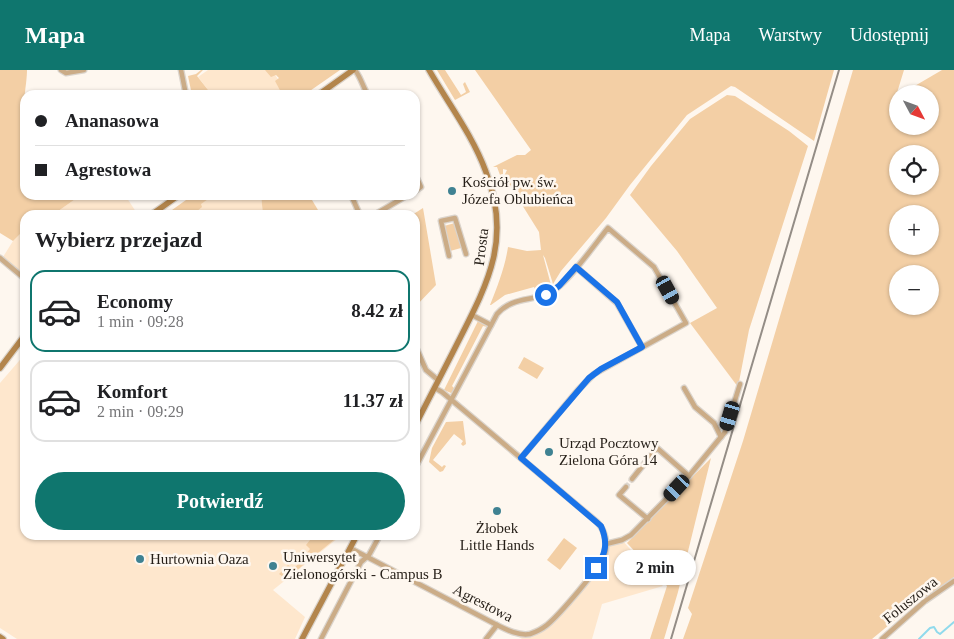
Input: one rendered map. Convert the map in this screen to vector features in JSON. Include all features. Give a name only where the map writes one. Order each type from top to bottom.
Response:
[{"type":"street","points":[[61,70],[66,73],[84,70]]},
{"type":"street","points":[[181,70],[185,90]]},
{"type":"street","points":[[325,90],[354,70],[360,76],[360,82],[365,90]]},
{"type":"street","name":"Prosta","points":[[420,416],[486,285],[495,254],[497,232],[495,203],[489,179],[481,160],[429,70]]},
{"type":"street","points":[[158,210],[172,200]]},
{"type":"street","points":[[382,210],[400,200]]},
{"type":"street","points":[[450,256],[441,221],[455,218],[466,254]]},
{"type":"street","points":[[420,459],[496,316],[508,305],[552,292],[576,267],[608,228],[654,267],[686,323],[601,369],[589,378],[521,458]]},
{"type":"street","points":[[0,258],[20,276]]},
{"type":"street","points":[[576,267],[617,302],[642,347]]},
{"type":"street","points":[[472,315],[491,325]]},
{"type":"street","points":[[0,368],[20,342]]},
{"type":"street","points":[[420,356],[426,370],[438,380]]},
{"type":"street","points":[[435,388],[452,400],[597,522],[603,531],[606,544],[626,538],[648,519],[689,476],[725,432],[740,384]]},
{"type":"street","points":[[684,388],[695,407],[714,423],[721,437]]},
{"type":"street","points":[[632,479],[657,448],[689,476]]},
{"type":"street","points":[[626,487],[619,495],[648,519]]},
{"type":"street","points":[[302,639],[354,540]]},
{"type":"street","points":[[321,639],[361,562],[369,555],[377,540]]},
{"type":"street","name":"Agrestowa","points":[[350,548],[497,626],[518,634],[529,634],[546,626],[556,617],[597,566],[605,553],[606,544]]},
{"type":"street","name":"Foluszowa","points":[[882,639],[925,601],[954,581]]},
{"type":"street","points":[[486,639],[497,626]]},
{"type":"shaded area","points":[[0,70],[27,70],[26,90],[20,90],[20,200],[74,200],[60,210],[20,210],[20,234],[13,241],[0,233]]},
{"type":"shaded area","points":[[203,70],[197,76],[208,90],[191,90],[188,76]]},
{"type":"shaded area","points":[[208,70],[272,70],[285,90],[208,90],[198,77]]},
{"type":"shaded area","points":[[265,70],[340,70],[311,90],[280,90],[275,81],[279,78],[276,75],[271,77]]},
{"type":"shaded area","points":[[437,70],[445,70],[461,95],[466,92],[463,84],[465,82],[470,92],[455,100]]},
{"type":"shaded area","points":[[475,70],[834,70],[814,141],[731,86],[687,115],[630,185],[606,218],[561,271],[553,284],[543,255],[550,287],[536,291],[534,287],[505,295],[490,305],[503,269],[508,247],[527,251],[541,250],[539,232],[504,176],[507,170],[503,169],[503,174],[500,175],[497,167],[493,167],[517,155],[525,155],[531,150]]},
{"type":"shaded area","points":[[853,70],[904,70],[899,85],[889,85],[889,135],[939,135],[939,85],[916,85],[942,70],[954,70],[954,577],[901,615],[872,639],[683,639],[692,614],[688,608],[743,441]]},
{"type":"shaded area","points":[[727,95],[735,96],[789,131],[808,146],[749,330],[738,387],[690,323],[717,308],[677,251],[630,195],[690,119]]},
{"type":"shaded area","points":[[74,200],[128,200],[135,210],[60,210]]},
{"type":"shaded area","points":[[186,200],[207,200],[201,204],[202,207],[198,210],[172,210]]},
{"type":"shaded area","points":[[188,200],[262,200],[262,210],[174,210]]},
{"type":"shaded area","points":[[262,200],[312,200],[318,210],[262,210]]},
{"type":"shaded area","points":[[423,208],[436,285],[420,302],[420,210]]},
{"type":"shaded area","points":[[455,223],[461,248],[450,251],[444,226]]},
{"type":"shaded area","points":[[20,234],[20,272],[3,257]]},
{"type":"shaded area","points":[[478,321],[487,327],[483,326],[452,386],[454,391],[451,393],[444,390]]},
{"type":"shaded area","points":[[524,357],[544,368],[537,379],[518,368]]},
{"type":"shaded area","points":[[20,360],[20,540],[336,540],[273,590],[305,617],[295,639],[17,639],[0,628],[0,383]]},
{"type":"shaded area","points":[[463,421],[466,444],[463,446],[461,444],[463,441],[454,434],[433,460],[442,467],[446,466],[440,472],[429,462],[432,448],[446,422]]},
{"type":"shaded area","points":[[711,458],[678,592],[664,639],[650,639],[667,586],[627,543]]},
{"type":"shaded area","points":[[564,538],[577,548],[560,570],[547,560]]},
{"type":"shaded area","points":[[310,540],[334,540],[286,579],[279,574],[288,565],[294,569],[310,549],[306,545]]},
{"type":"shaded area","points":[[622,540],[663,586],[602,604],[592,639],[522,639],[519,637],[518,634],[531,633],[553,620],[601,562],[606,544]]},
{"type":"waterway","points":[[919,639],[930,628],[934,627],[940,634],[954,622]]},
{"type":"tunnel","points":[[626,487],[632,479]]},
{"type":"railway","points":[[671,639],[839,70]]},
{"type":"place","name":"Kościół pw. św. Józefa Oblubieńca","points":[[452,191]]},
{"type":"place","name":"Urząd Pocztowy Zielona Góra 14","points":[[549,452]]},
{"type":"place","name":"Żłobek Little Hands","points":[[497,511]]},
{"type":"place","name":"Hurtownia Oaza","points":[[140,559]]},
{"type":"place","name":"Uniwersytet Zielonogórski - Campus B","points":[[273,566]]},
{"type":"route","points":[[546,295],[559,286],[576,267],[617,302],[642,347],[601,369],[589,378],[521,458],[601,526],[605,536],[605,553],[596,568]]}]
